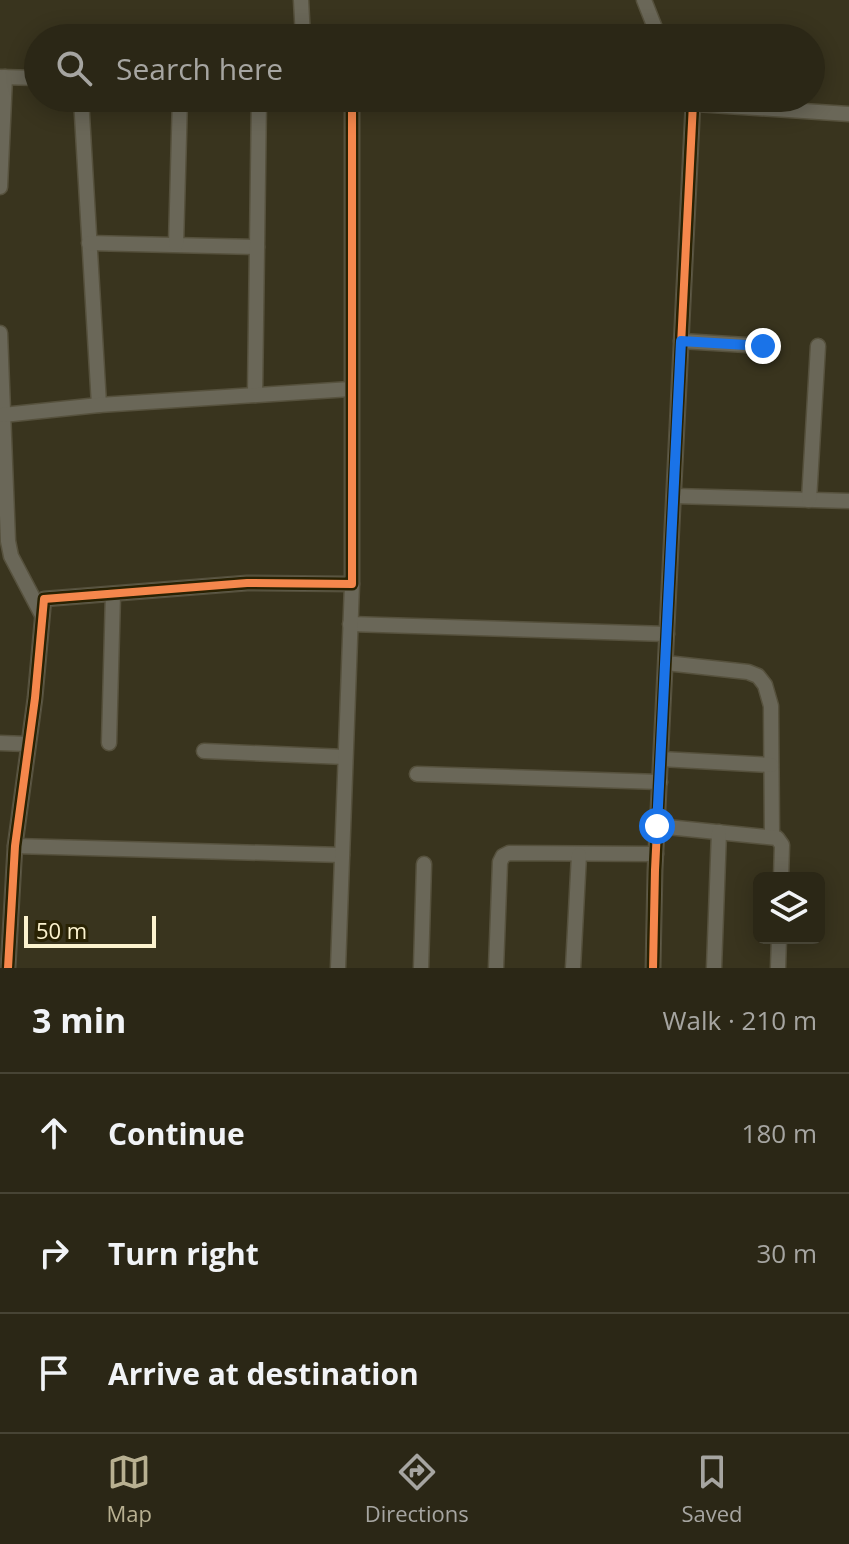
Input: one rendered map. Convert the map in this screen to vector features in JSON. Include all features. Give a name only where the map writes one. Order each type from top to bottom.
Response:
[{"type":"street","points":[[301,0],[302,24]]},
{"type":"street","points":[[644,0],[653,24]]},
{"type":"street","points":[[0,187],[3,77],[24,78]]},
{"type":"street","points":[[82,112],[99,405]]},
{"type":"street","points":[[176,244],[180,112]]},
{"type":"street","points":[[255,395],[259,112]]},
{"type":"street","points":[[338,968],[352,584],[352,112]]},
{"type":"street","points":[[653,968],[681,341],[686,112]]},
{"type":"street","points":[[824,112],[849,114]]},
{"type":"street","points":[[89,243],[257,247]]},
{"type":"street","points":[[0,333],[9,549],[42,615]]},
{"type":"street","points":[[681,341],[763,346]]},
{"type":"street","points":[[809,500],[818,346]]},
{"type":"street","points":[[3,415],[99,405],[351,389]]},
{"type":"street","points":[[674,496],[849,501]]},
{"type":"street","points":[[8,968],[7,865],[15,846],[35,698],[44,599],[247,583],[352,584]]},
{"type":"street","points":[[109,743],[113,594]]},
{"type":"street","points":[[350,624],[667,634]]},
{"type":"street","points":[[666,663],[739,670],[758,676],[765,685],[771,706],[772,836]]},
{"type":"street","points":[[0,743],[27,744]]},
{"type":"street","points":[[204,751],[345,757]]},
{"type":"street","points":[[661,759],[771,765]]},
{"type":"street","points":[[417,774],[660,782]]},
{"type":"street","points":[[657,826],[772,836],[782,845],[781,872]]},
{"type":"street","points":[[714,968],[719,832]]},
{"type":"street","points":[[15,846],[342,855]]},
{"type":"street","points":[[496,968],[500,862],[503,856],[509,853],[656,854]]},
{"type":"street","points":[[573,968],[579,855]]},
{"type":"street","points":[[421,968],[424,864]]},
{"type":"street","points":[[778,968],[779,944]]},
{"type":"cycle path","points":[[8,968],[15,846],[35,698],[44,599],[247,583],[352,584],[352,112]]},
{"type":"cycle path","points":[[653,968],[655,870],[693,112]]},
{"type":"route","points":[[657,826],[681,341],[763,346]]}]
